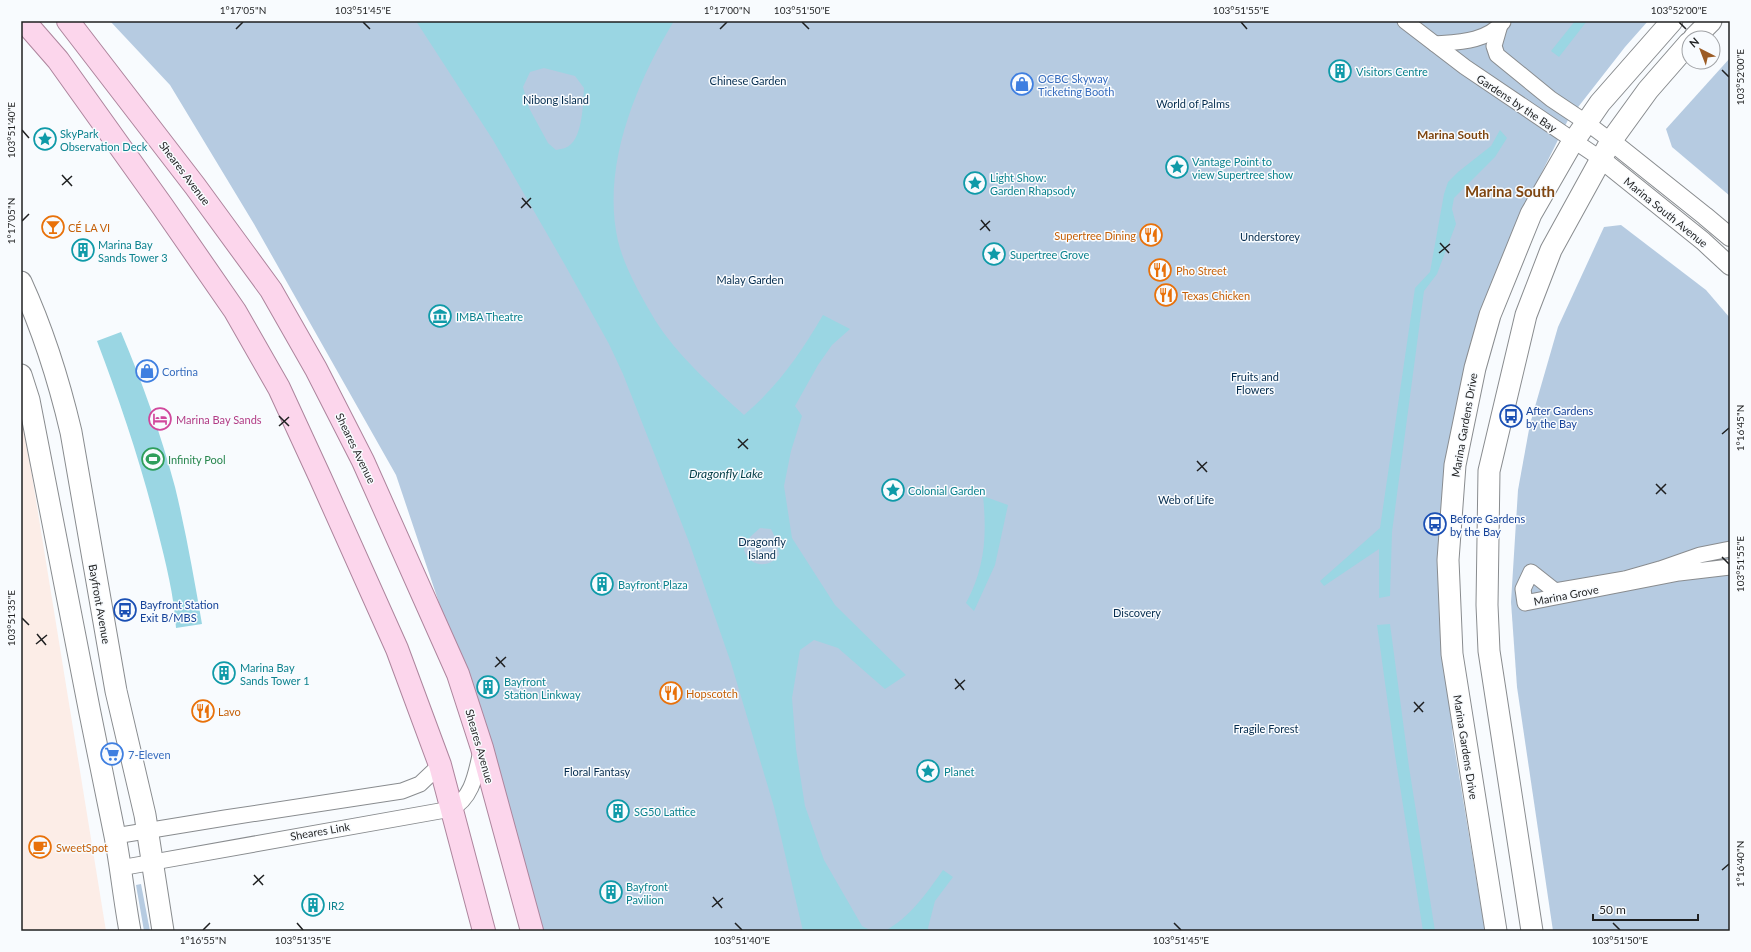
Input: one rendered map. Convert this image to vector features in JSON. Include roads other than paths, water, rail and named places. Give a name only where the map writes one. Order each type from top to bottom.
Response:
[{"type":"main road","points":[[24,21],[58,60],[163,207],[235,311],[279,388],[397,649],[440,765],[484,931]]},
{"type":"main road","name":"Sheares Avenue","points":[[68,21],[190,180],[271,290],[316,368],[363,461],[439,628],[458,674],[482,748],[532,931]]},
{"type":"main road","name":"Marina Gardens Drive","points":[[1496,931],[1452,654],[1448,560],[1455,465],[1475,368],[1490,315],[1530,214],[1586,122],[1600,103],[1672,21]]},
{"type":"main road","points":[[1702,30],[1711,21]]},
{"type":"main road","points":[[1532,931],[1489,651],[1487,605],[1489,471],[1509,380],[1526,315],[1532,295],[1551,250],[1611,141],[1648,90],[1681,52]]},
{"type":"main road","name":"Bayfront Avenue","points":[[21,282],[44,339],[62,397],[81,486],[89,542],[116,691],[148,831],[163,931]]},
{"type":"main road","points":[[21,375],[29,400],[61,572],[115,836],[130,931]]},
{"type":"street","name":"Gardens by the Bay","points":[[1405,21],[1480,77],[1601,159]]},
{"type":"street","name":"Gardens by the Bay","points":[[1435,44],[1469,41],[1484,36],[1502,23]]},
{"type":"street","name":"Gardens by the Bay","points":[[1502,23],[1494,46],[1497,55],[1551,99],[1586,122],[1611,141]]},
{"type":"street","name":"Marina South Avenue","points":[[1611,141],[1730,237]]},
{"type":"street","name":"Marina South Avenue","points":[[1601,159],[1703,241],[1730,266]]},
{"type":"street","name":"Marina Grove","points":[[1730,549],[1700,555],[1660,570],[1625,579],[1555,591],[1531,572],[1523,589],[1525,603],[1679,573],[1730,567]]},
{"type":"street","name":"Sheares Link","points":[[120,868],[451,808],[465,798],[470,790],[482,748]]},
{"type":"street","points":[[115,836],[402,791],[420,784],[440,765]]},
{"type":"water","name":"Dragonfly Lake","points":[[416,21],[674,21],[660,45],[635,98],[625,126],[618,155],[614,184],[614,213],[618,241],[629,272],[644,301],[664,333],[684,358],[744,415],[768,392],[788,368],[806,343],[823,315],[850,329],[832,345],[818,365],[795,406],[802,416],[791,451],[784,486],[792,538],[835,605],[906,675],[885,689],[838,648],[814,640],[800,650],[792,698],[796,749],[805,806],[824,860],[862,926],[872,931],[803,931],[774,807],[731,663],[689,542],[623,374],[609,344],[493,140]],"holes":[[[544,68],[575,76],[584,88],[579,130],[571,144],[565,148],[556,150],[548,143],[529,108],[523,87],[530,72]],[[760,528],[771,529],[777,541],[779,555],[770,563],[755,563],[750,560],[744,550],[750,537]]]},
{"type":"water","points":[[1575,21],[1587,21],[1559,57],[1551,51]]},
{"type":"water","points":[[1500,130],[1507,138],[1495,157],[1454,198],[1452,209],[1456,224],[1437,274],[1424,291],[1392,532],[1390,596],[1379,598],[1379,549],[1324,586],[1320,581],[1380,528],[1415,288],[1430,272],[1444,194],[1448,182],[1458,172],[1491,146]]},
{"type":"water","name":"Infinity Pool","points":[[121,332],[151,408],[170,467],[183,521],[202,624],[176,628],[169,580],[152,508],[130,436],[97,341]]},
{"type":"water","points":[[983,496],[1008,505],[995,565],[974,611],[966,603],[981,564],[985,524]]},
{"type":"water","points":[[1390,624],[1409,767],[1435,931],[1423,931],[1395,755],[1377,625]]},
{"type":"water","points":[[943,870],[953,877],[935,901],[928,928],[929,931],[885,931],[910,912]]},
{"type":"place","name":"Visitors Centre","points":[[1340,71]]},
{"type":"place","name":"OCBC Skyway Ticketing Booth","points":[[1022,84]]},
{"type":"place","name":"SkyPark Observation Deck","points":[[45,139]]},
{"type":"place","name":"Vantage Point to view Supertree show","points":[[1177,167]]},
{"type":"place","name":"Light Show: Garden Rhapsody","points":[[975,183]]},
{"type":"place","name":"CÉ LA VI","points":[[53,227]]},
{"type":"place","name":"Supertree Dining","points":[[1151,235]]},
{"type":"place","name":"Marina Bay Sands Tower 3","points":[[83,250]]},
{"type":"place","name":"Supertree Grove","points":[[994,254]]},
{"type":"place","name":"Pho Street","points":[[1160,270]]},
{"type":"place","name":"Texas Chicken","points":[[1166,295]]},
{"type":"place","name":"IMBA Theatre","points":[[440,316]]},
{"type":"place","name":"Cortina","points":[[147,371]]},
{"type":"place","name":"After Gardens by the Bay","points":[[1511,416]]},
{"type":"place","name":"Marina Bay Sands","points":[[160,419]]},
{"type":"place","name":"Infinity Pool","points":[[153,459]]},
{"type":"place","name":"Colonial Garden","points":[[893,490]]},
{"type":"place","name":"Before Gardens by the Bay","points":[[1435,524]]},
{"type":"place","name":"Bayfront Plaza","points":[[602,584]]},
{"type":"place","name":"Bayfront Station Exit B/MBS","points":[[125,610]]},
{"type":"place","name":"Marina Bay Sands Tower 1","points":[[224,673]]},
{"type":"place","name":"Bayfront Station Linkway","points":[[488,687]]},
{"type":"place","name":"Hopscotch","points":[[671,693]]},
{"type":"place","name":"Lavo","points":[[203,711]]},
{"type":"place","name":"7-Eleven","points":[[112,754]]},
{"type":"place","name":"Planet","points":[[928,771]]},
{"type":"place","name":"SG50 Lattice","points":[[618,811]]},
{"type":"place","name":"SweetSpot","points":[[40,847]]},
{"type":"place","name":"Bayfront Pavilion","points":[[611,892]]},
{"type":"place","name":"IR2","points":[[313,905]]},
{"type":"district","name":"Marina South","points":[[1453,134]]},
{"type":"district","name":"Marina South","points":[[1510,191]]},
{"type":"park label","name":"Chinese Garden","points":[[748,80]]},
{"type":"park label","name":"Nibong Island","points":[[556,99]]},
{"type":"park label","name":"World of Palms","points":[[1193,103]]},
{"type":"park label","name":"Understorey","points":[[1270,236]]},
{"type":"park label","name":"Malay Garden","points":[[750,279]]},
{"type":"park label","name":"Fruits and Flowers","points":[[1255,382]]},
{"type":"park label","name":"Web of Life","points":[[1186,499]]},
{"type":"park label","name":"Dragonfly Island","points":[[762,547]]},
{"type":"park label","name":"Discovery","points":[[1137,612]]},
{"type":"park label","name":"Fragile Forest","points":[[1266,728]]},
{"type":"park label","name":"Floral Fantasy","points":[[597,771]]}]
